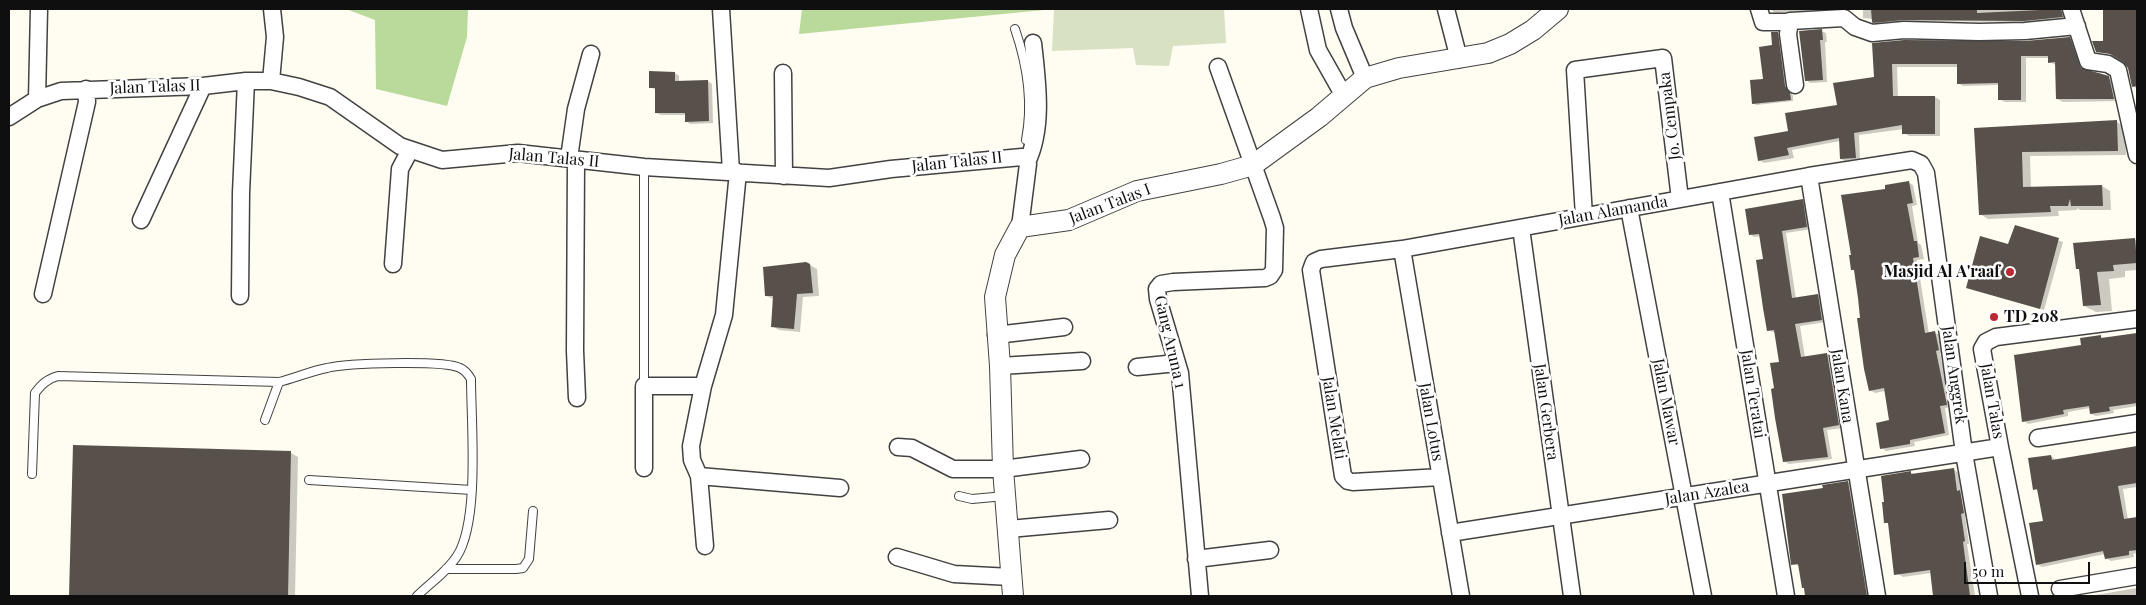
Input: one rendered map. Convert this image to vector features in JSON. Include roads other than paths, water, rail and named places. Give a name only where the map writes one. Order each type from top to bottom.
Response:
[{"type":"street","points":[[38,99],[39,9]]},
{"type":"street","points":[[271,81],[275,37],[272,9]]},
{"type":"street","points":[[704,546],[699,476],[690,453],[703,386],[724,316],[735,172],[721,9]]},
{"type":"street","points":[[1309,9],[1318,50],[1344,96]]},
{"type":"street","points":[[1339,9],[1344,28],[1364,78]]},
{"type":"street","points":[[1446,9],[1460,59]]},
{"type":"street","name":"Jalan Talas I","points":[[1020,226],[1069,220],[1137,191],[1220,174],[1253,165],[1344,96],[1364,78],[1399,68],[1488,53],[1510,44],[1533,30],[1558,9]]},
{"type":"street","points":[[1759,9],[1763,22],[1844,18],[1855,27],[1872,33],[1904,30],[2025,31],[2077,26]]},
{"type":"street","points":[[2071,9],[2088,61],[2108,64],[2118,70],[2133,110],[2137,155]]},
{"type":"street","points":[[1788,22],[1795,85]]},
{"type":"street","points":[[1025,159],[1033,150],[1038,100],[1033,43]]},
{"type":"street","points":[[577,398],[572,159],[576,109],[591,54]]},
{"type":"street","name":"Jo. Cempaka","points":[[1584,216],[1575,70],[1663,58],[1680,199]]},
{"type":"street","points":[[1218,67],[1253,165]]},
{"type":"street","points":[[783,73],[784,176]]},
{"type":"street","points":[[240,296],[241,193],[246,81]]},
{"type":"street","name":"Jalan Talas II","points":[[9,117],[38,99],[61,90],[203,86],[246,81],[271,81],[299,87],[330,97],[383,135],[410,150],[442,160],[518,153],[644,167],[829,178],[901,168],[1025,159],[1020,226]]},
{"type":"street","points":[[141,220],[203,86]]},
{"type":"street","points":[[43,294],[86,102],[86,89]]},
{"type":"street","points":[[393,264],[400,169],[410,150]]},
{"type":"street","name":"Jalan Alamanda","points":[[1314,262],[1321,258],[1402,249],[1810,176],[1912,160]]},
{"type":"street","name":"Jalan Anggrek","points":[[1912,160],[1921,164],[1926,173],[1964,453],[1989,596]]},
{"type":"street","name":"Gang Aruna 1","points":[[1200,596],[1177,363],[1156,294],[1157,289],[1162,284],[1173,282],[1265,278],[1270,276],[1274,270],[1275,228],[1253,165]]},
{"type":"street","name":"Jalan Kana","points":[[1810,176],[1877,596]]},
{"type":"street","name":"Jalan Teratai","points":[[1720,192],[1786,596]]},
{"type":"street","name":"Jalan Mawar","points":[[1628,208],[1703,596]]},
{"type":"street","points":[[897,557],[954,574],[1012,586],[1003,468],[1000,366],[996,335],[995,297],[1005,255],[1020,226]]},
{"type":"street","name":"Jalan Gerbera","points":[[1521,228],[1572,596]]},
{"type":"street","name":"Jalan Lotus","points":[[1402,249],[1461,596]]},
{"type":"street","name":"Jalan Melati","points":[[1314,262],[1311,270],[1344,476],[1348,481],[1354,482],[1441,477]]},
{"type":"street","name":"Jalan Talas","points":[[1964,453],[2000,447],[1982,349],[1986,342],[1996,336],[2137,318]]},
{"type":"street","points":[[996,335],[1064,327]]},
{"type":"street","points":[[1000,366],[1082,361]]},
{"type":"street","points":[[1137,367],[1177,363]]},
{"type":"street","points":[[644,468],[644,386],[703,386]]},
{"type":"street","points":[[2038,438],[2137,423]]},
{"type":"street","points":[[898,447],[912,448],[953,470],[1003,468],[1081,459]]},
{"type":"street","points":[[2000,447],[2030,596]]},
{"type":"street","name":"Jalan Azalea","points":[[1450,533],[1964,453]]},
{"type":"street","points":[[699,476],[840,488]]},
{"type":"street","points":[[1009,529],[1109,520]]},
{"type":"street","points":[[1196,559],[1270,550]]},
{"type":"street","points":[[2060,589],[2137,576]]},
{"type":"lane","points":[[1015,29],[1023,50],[1028,89],[1028,132],[1025,159]]},
{"type":"lane","points":[[644,167],[644,386]]},
{"type":"lane","points":[[32,474],[35,393],[43,383],[58,376],[279,382],[329,367],[383,364],[459,367],[471,379],[472,490],[465,541],[457,556],[446,569],[417,596]]},
{"type":"lane","points":[[265,420],[279,382]]},
{"type":"lane","points":[[309,480],[472,490]]},
{"type":"lane","points":[[959,496],[972,499],[1005,496]]},
{"type":"lane","points":[[446,569],[523,568],[528,559],[533,511]]},
{"type":"place","name":"Masjid Al A'raaf","points":[[2010,272]]},
{"type":"place","name":"TD 208","points":[[1994,317]]}]
